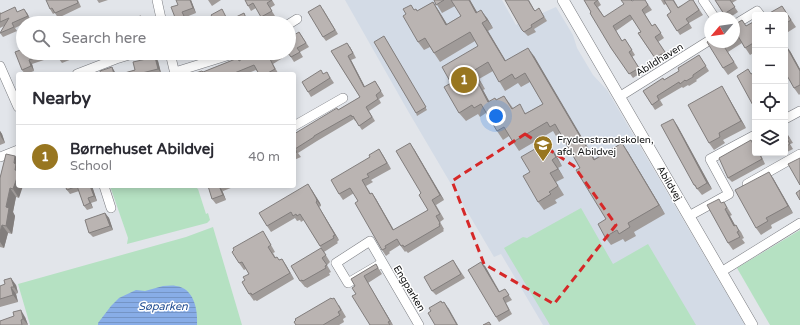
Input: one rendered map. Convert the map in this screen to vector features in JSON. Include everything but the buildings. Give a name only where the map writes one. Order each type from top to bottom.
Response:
[{"type":"street","points":[[157,0],[160,16]]},
{"type":"street","name":"Abildvej","points":[[563,0],[752,325]]},
{"type":"street","points":[[703,0],[711,12]]},
{"type":"street","points":[[740,22],[752,15]]},
{"type":"street","name":"Abildhaven","points":[[619,97],[704,44]]},
{"type":"street","points":[[82,72],[113,60]]},
{"type":"street","points":[[172,60],[175,72]]},
{"type":"street","points":[[178,72],[215,60]]},
{"type":"street","points":[[0,66],[16,102]]},
{"type":"street","points":[[296,125],[343,98]]},
{"type":"street","points":[[788,117],[800,110]]},
{"type":"street","points":[[735,190],[710,159],[752,137]]},
{"type":"street","points":[[0,157],[16,151]]},
{"type":"street","points":[[689,216],[800,154]]},
{"type":"street","points":[[105,188],[111,208]]},
{"type":"street","points":[[722,272],[800,223]]},
{"type":"street","name":"Engparken","points":[[382,263],[348,283],[336,263],[370,241],[419,325]]},
{"type":"highlighted area","points":[[525,134],[574,166],[616,225],[554,304],[484,264],[452,181]]},
{"type":"shaded area","name":"Frydenstrandskolen, afd. Abildvej","points":[[345,0],[502,0],[516,25],[536,13],[538,15],[556,7],[573,35],[577,48],[593,75],[607,90],[745,325],[543,325],[501,254],[494,257]]},
{"type":"green space","points":[[111,188],[198,189],[206,214],[208,213],[210,220],[207,223],[127,244],[128,238]]},
{"type":"green space","points":[[581,208],[613,264],[648,244],[696,325],[550,325],[504,248],[523,237],[527,238]]},
{"type":"green space","points":[[213,227],[242,325],[30,325],[18,284],[186,237]]},
{"type":"green space","points":[[800,230],[800,325],[770,325],[737,268]]},
{"type":"water","name":"Søparken","points":[[163,286],[176,286],[187,291],[191,295],[196,307],[197,325],[98,325],[111,306],[119,298],[136,290],[145,291]]},
{"type":"place","name":"Børnehuset Abildvej","points":[[464,80]]},
{"type":"place","name":"Frydenstrandskolen, afd. Abildvej","points":[[543,162]]}]
